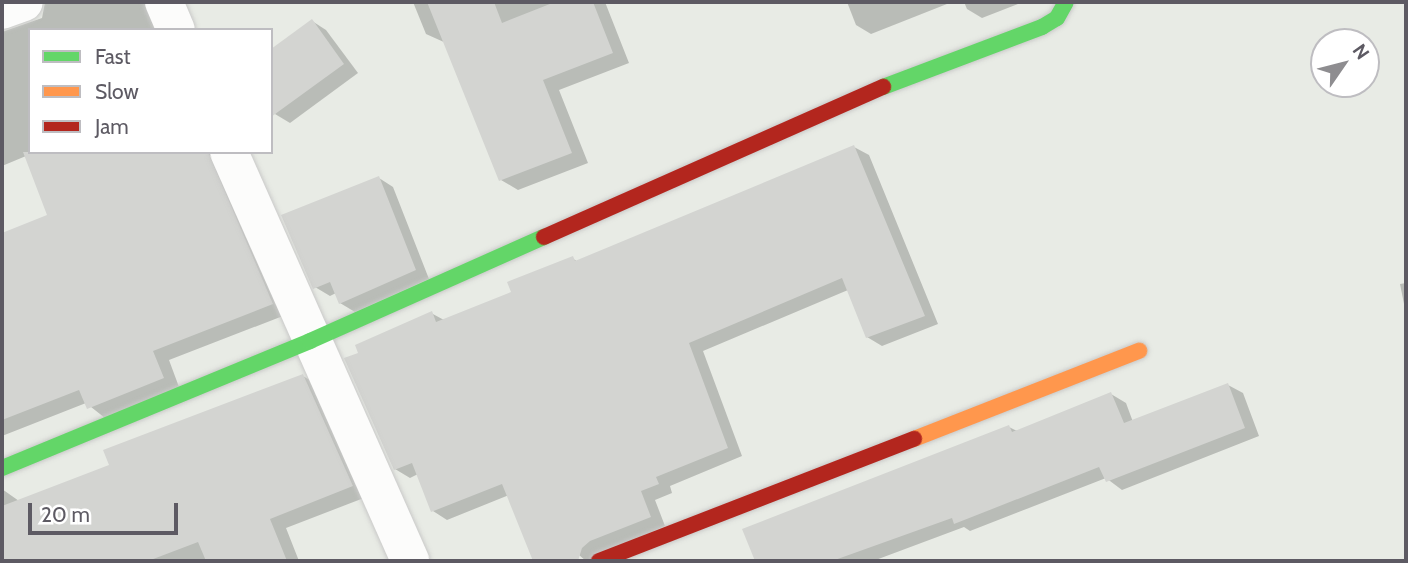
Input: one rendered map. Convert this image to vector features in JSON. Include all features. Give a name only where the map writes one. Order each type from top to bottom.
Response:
[{"type":"street","points":[[2,10],[24,2]]},
{"type":"street","points":[[164,2],[175,28]]},
{"type":"street","points":[[2,468],[310,341],[916,72],[1042,27],[1057,18],[1066,2]]},
{"type":"street","points":[[230,154],[310,341],[410,561]]},
{"type":"street","points":[[599,561],[1139,351]]},
{"type":"building","points":[[427,2],[494,2],[502,23],[555,2],[593,2],[613,53],[543,80],[572,153],[499,181]]},
{"type":"building","points":[[312,19],[344,64],[273,116],[273,48]]},
{"type":"building","points":[[854,145],[925,316],[866,338],[842,278],[689,343],[728,448],[656,477],[659,484],[641,491],[651,517],[590,541],[582,548],[578,561],[533,561],[502,484],[431,512],[412,463],[394,470],[344,358],[358,353],[355,345],[432,311],[436,322],[511,292],[507,282],[573,256],[575,261]]},
{"type":"building","points":[[23,152],[209,154],[273,304],[153,351],[164,378],[87,409],[79,390],[2,420],[2,233],[47,215]]},
{"type":"building","points":[[379,176],[416,270],[339,304],[330,282],[313,289],[281,215]]},
{"type":"building","points":[[303,374],[353,486],[270,519],[287,561],[206,561],[198,542],[148,561],[2,561],[2,506],[109,465],[103,450]]},
{"type":"building","points":[[1228,383],[1245,428],[1106,482],[1099,467],[954,524],[952,518],[832,561],[755,561],[742,529],[1009,425],[1012,432],[1111,392],[1124,423]]},
{"type":"traffic: fast","points":[[883,87],[1042,27],[1057,18],[1066,2]]},
{"type":"traffic: fast","points":[[2,468],[310,341],[544,237]]},
{"type":"traffic: slow","points":[[914,439],[1139,351]]},
{"type":"traffic: jam","points":[[544,237],[883,87]]},
{"type":"traffic: jam","points":[[599,561],[914,439]]}]
